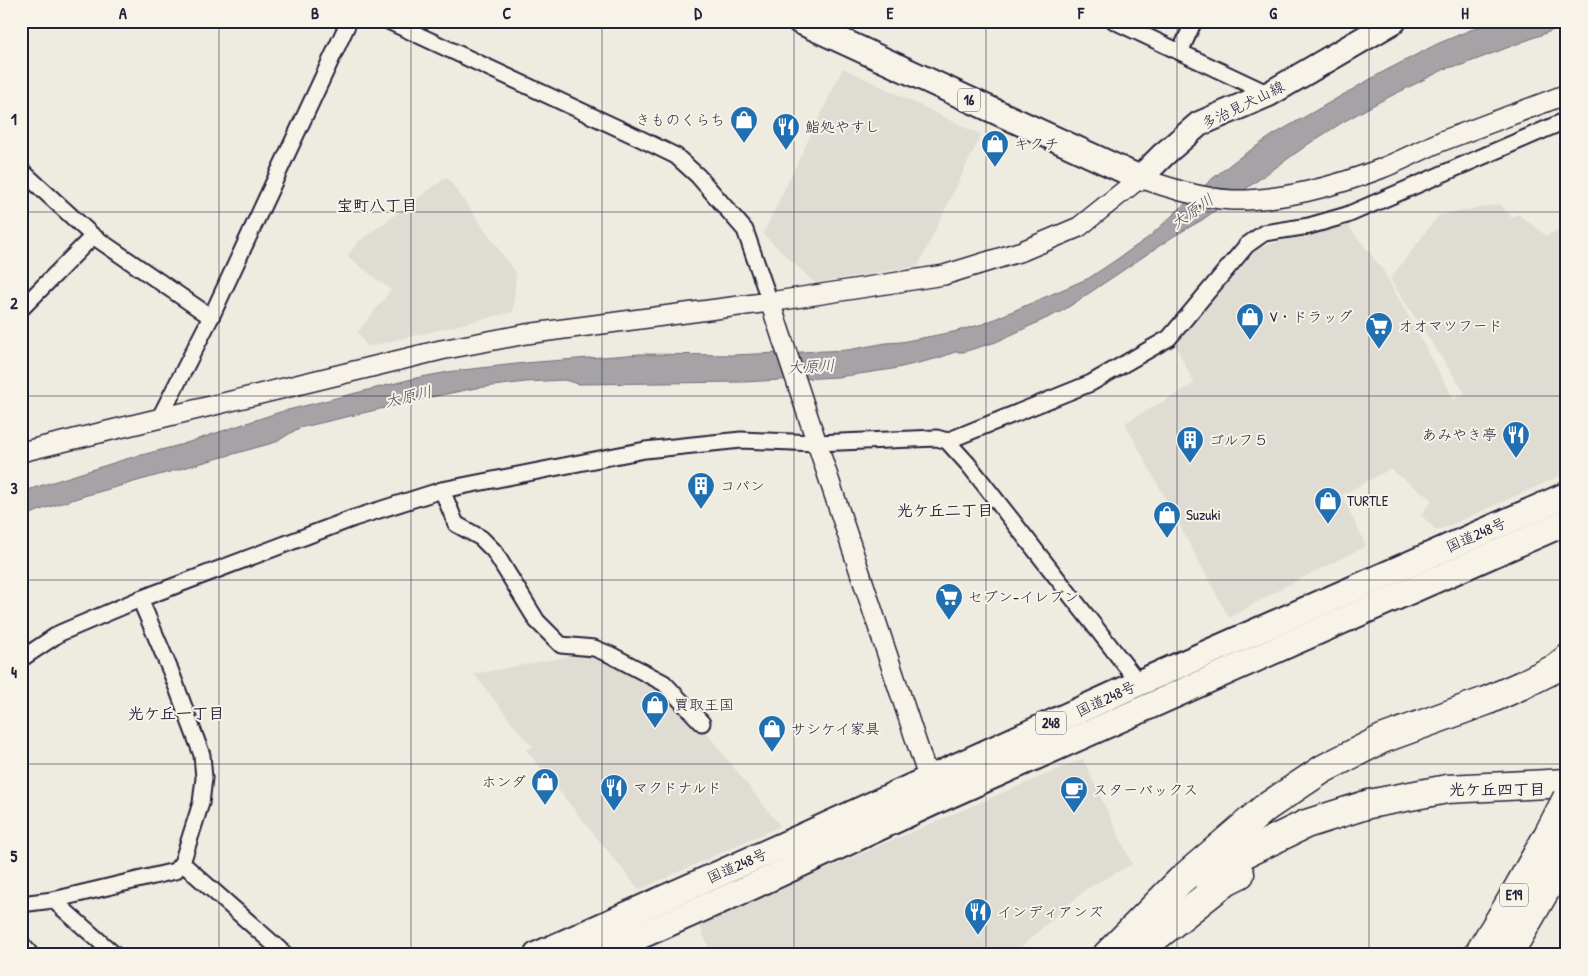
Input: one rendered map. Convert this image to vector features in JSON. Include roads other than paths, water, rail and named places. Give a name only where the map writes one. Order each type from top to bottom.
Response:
[{"type":"highway","name":"国道248号","points":[[597,955],[752,887],[932,790],[1139,683],[1567,495]]},
{"type":"highway","name":"国道248号","points":[[537,955],[1567,522]]},
{"type":"highway","points":[[1131,944],[1181,880],[1265,808],[1323,769],[1382,739],[1486,701],[1522,685],[1556,668],[1567,659]]},
{"type":"highway","points":[[1131,944],[1217,867],[1306,824],[1369,804],[1447,789],[1567,783]]},
{"type":"highway","points":[[1107,955],[1131,944],[1226,881],[1309,842],[1386,818],[1445,807],[1567,800]]},
{"type":"highway","name":"E19","points":[[1508,955],[1557,844],[1567,800]]},
{"type":"highway","name":"E19","points":[[1478,955],[1557,844]]},
{"type":"highway","points":[[1508,955],[1536,938],[1567,885]]},
{"type":"main road","name":"16","points":[[799,21],[1140,178]]},
{"type":"main road","name":"多治見犬山線","points":[[1140,178],[1199,124],[1269,94],[1372,29],[1394,21]]},
{"type":"street","points":[[160,417],[211,317],[349,21]]},
{"type":"street","points":[[388,21],[676,156],[698,176],[745,230],[932,790]]},
{"type":"street","points":[[1114,21],[1269,94]]},
{"type":"street","points":[[1180,52],[1194,21]]},
{"type":"street","points":[[21,452],[441,350],[526,334],[770,302],[944,275],[1022,250],[1080,227],[1140,178],[1201,197],[1233,200],[1285,196],[1328,186],[1380,169],[1441,142],[1567,94]]},
{"type":"street","points":[[947,442],[1091,383],[1169,338],[1247,245],[1264,233],[1309,226],[1347,215],[1567,120]]},
{"type":"street","points":[[21,170],[93,236],[211,317]]},
{"type":"street","points":[[21,309],[77,259],[93,236]]},
{"type":"street","points":[[21,659],[60,633],[140,599],[354,518],[442,490],[645,450],[741,440],[814,437],[937,438],[947,442],[968,464],[1139,683]]},
{"type":"street","points":[[442,490],[456,524],[481,538],[494,551],[537,621],[561,645],[594,648],[611,654],[664,683],[702,723]]},
{"type":"street","points":[[21,904],[52,900],[175,871],[182,863],[201,803],[204,778],[202,755],[171,672],[140,599]]},
{"type":"street","points":[[182,863],[286,955]]},
{"type":"street","points":[[52,900],[115,955]]},
{"type":"street","points":[[21,943],[31,955]]},
{"type":"water","name":"大原川","points":[[1492,21],[1567,21],[1567,25],[1462,65],[1447,68],[1377,103],[1310,143],[1202,220],[1174,236],[1064,310],[996,342],[893,369],[838,377],[743,382],[579,384],[564,380],[476,388],[299,428],[276,442],[84,496],[21,518],[21,492],[126,459],[180,445],[280,412],[416,378],[454,371],[525,363],[640,354],[733,355],[848,350],[953,332],[983,324],[1089,278],[1149,237],[1212,179],[1273,135],[1381,73],[1437,44]]},
{"type":"place","name":"きものくらち","points":[[744,144]]},
{"type":"place","name":"鮨処やすし","points":[[786,151]]},
{"type":"place","name":"キクチ","points":[[995,168]]},
{"type":"place","name":"V・ドラッグ","points":[[1250,341]]},
{"type":"place","name":"オオマツフード","points":[[1379,350]]},
{"type":"place","name":"あみやき亭","points":[[1516,459]]},
{"type":"place","name":"ゴルフ５","points":[[1190,464]]},
{"type":"place","name":"コパン","points":[[701,510]]},
{"type":"place","name":"TURTLE","points":[[1328,525]]},
{"type":"place","name":"Suzuki","points":[[1167,539]]},
{"type":"place","name":"セブン-イレブン","points":[[949,621]]},
{"type":"place","name":"買取王国","points":[[655,729]]},
{"type":"place","name":"サシケイ家具","points":[[772,753]]},
{"type":"place","name":"ホンダ","points":[[545,806]]},
{"type":"place","name":"マクドナルド","points":[[614,812]]},
{"type":"place","name":"スターバックス","points":[[1074,814]]},
{"type":"place","name":"インディアンズ","points":[[978,936]]},
{"type":"district","name":"宝町八丁目","points":[[377,205]]},
{"type":"district","name":"光ケ丘二丁目","points":[[945,510]]},
{"type":"district","name":"光ケ丘一丁目","points":[[176,713]]},
{"type":"district","name":"光ケ丘四丁目","points":[[1497,789]]}]
